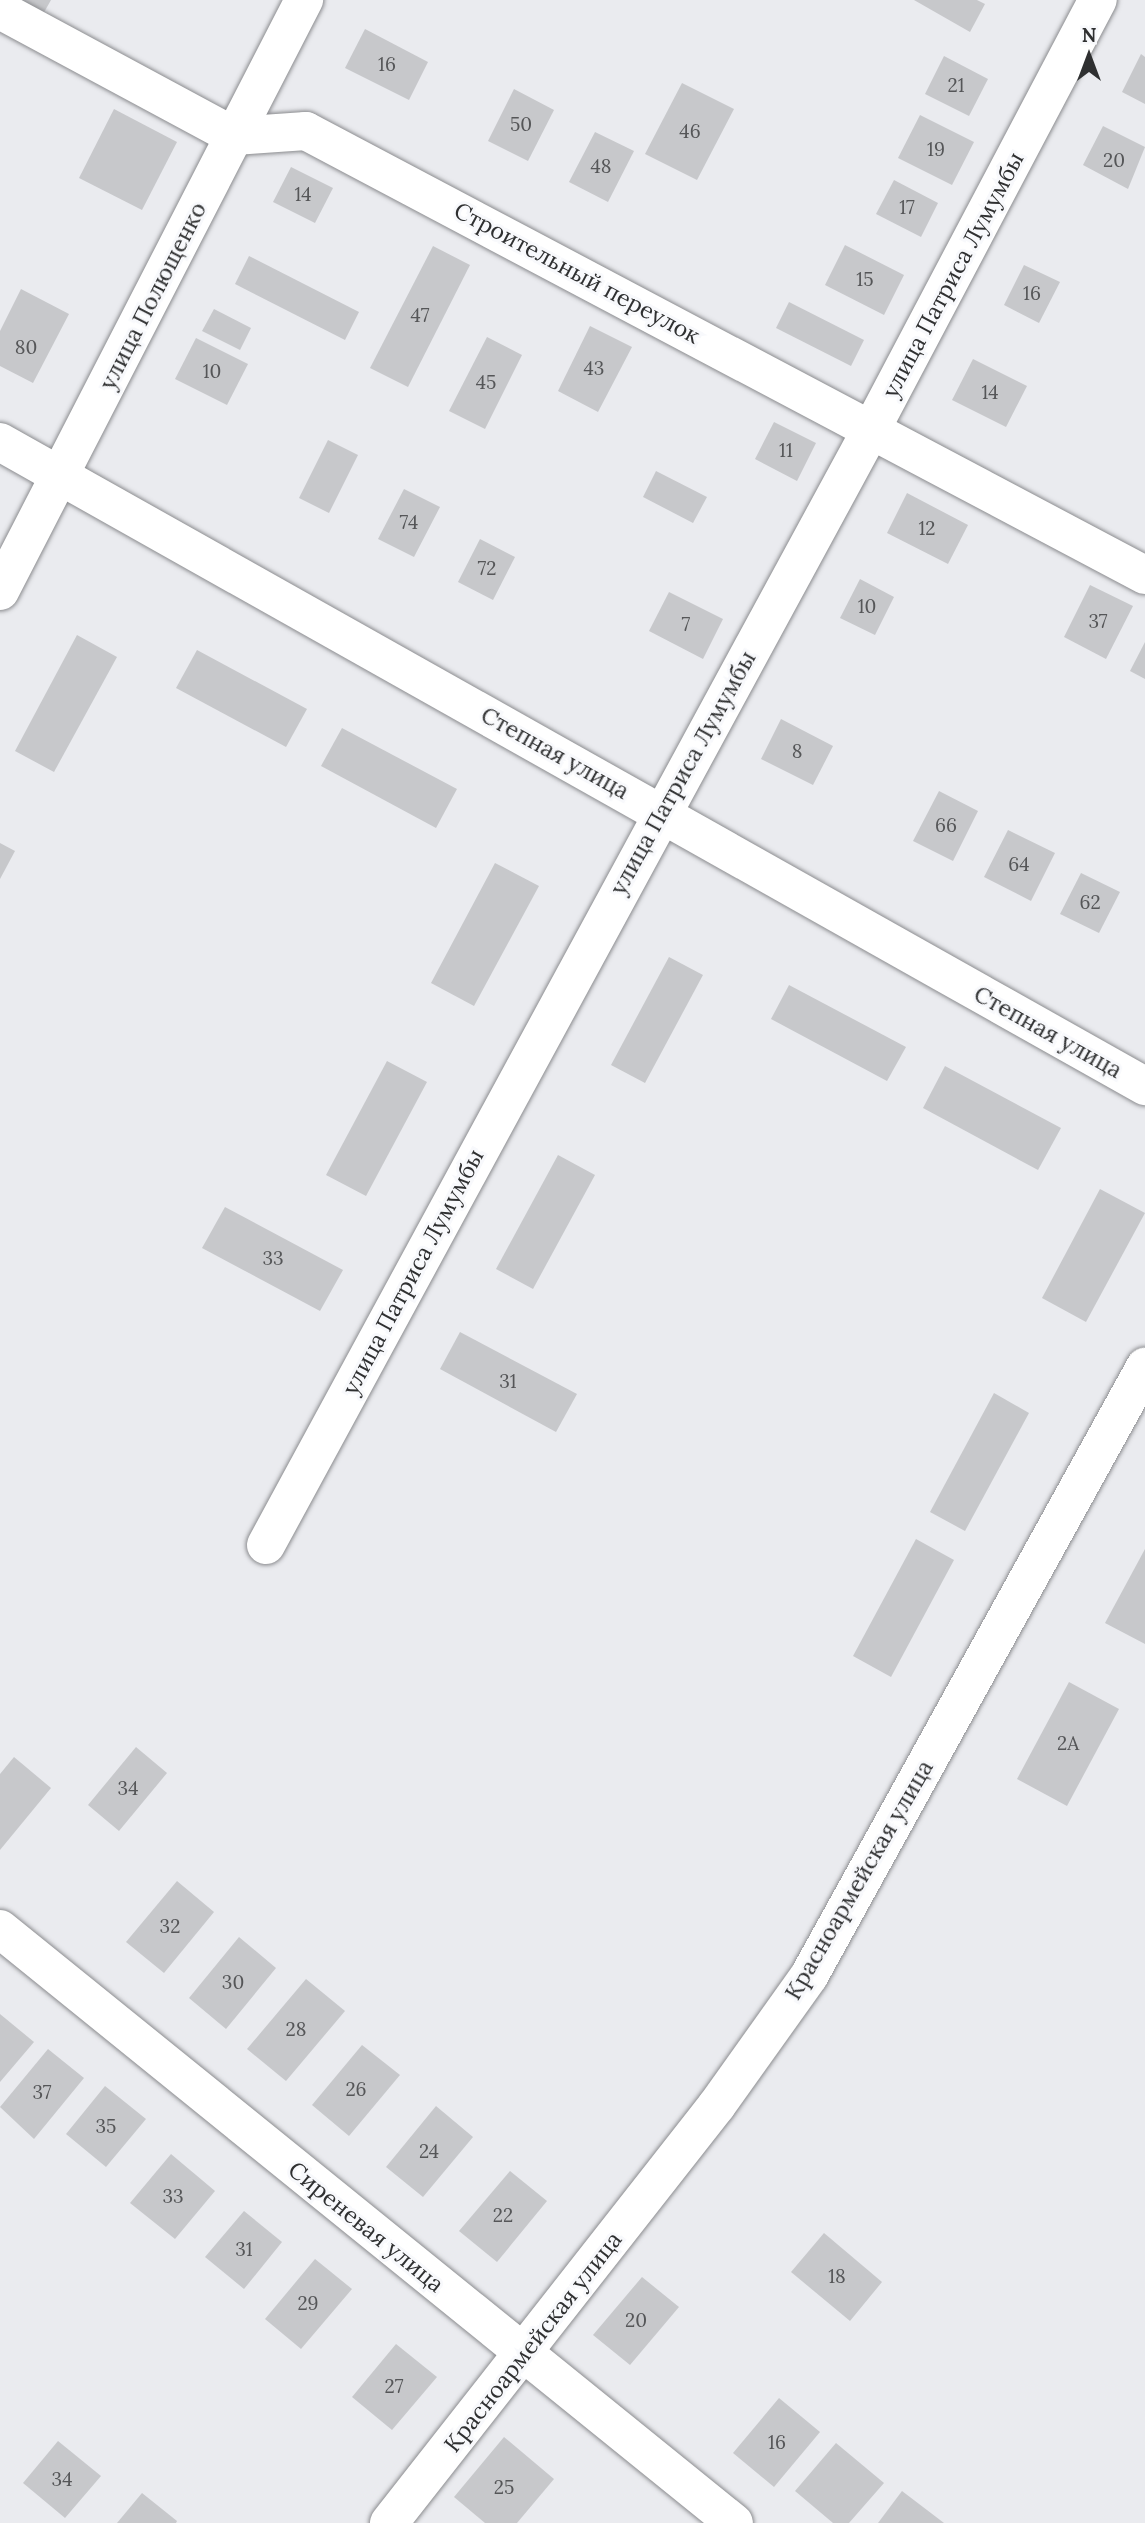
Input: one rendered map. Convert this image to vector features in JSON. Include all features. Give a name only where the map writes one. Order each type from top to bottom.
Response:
[{"type":"street","name":"улица Полющенко","points":[[0,591],[304,0]]},
{"type":"street","name":"улица Патриса Лумумбы","points":[[266,1545],[660,812],[872,428],[1098,0]]},
{"type":"street","points":[[0,10],[234,136]]},
{"type":"street","name":"Строительный переулок","points":[[234,136],[306,131],[872,428],[1145,575]]},
{"type":"street","name":"Степная улица","points":[[0,442],[1145,1086]]},
{"type":"street","name":"Красноармейская улица","points":[[389,2523],[524,2356],[717,2105],[809,1976],[1145,1367]]},
{"type":"street","name":"Сиреневая улица","points":[[0,1929],[524,2356],[734,2523]]},
{"type":"building","points":[[14,0],[51,0],[42,16]]},
{"type":"building","points":[[914,0],[977,0],[985,4],[970,32]]},
{"type":"building","points":[[365,29],[428,62],[409,100],[345,68]]},
{"type":"building","points":[[1141,54],[1145,57],[1145,104],[1122,92]]},
{"type":"building","points":[[944,56],[988,79],[969,116],[925,94]]},
{"type":"building","points":[[682,83],[734,109],[697,180],[645,154]]},
{"type":"building","points":[[514,89],[554,110],[528,161],[488,141]]},
{"type":"building","points":[[114,109],[177,142],[142,210],[79,178]]},
{"type":"building","points":[[920,115],[974,142],[952,185],[898,158]]},
{"type":"building","points":[[1103,126],[1145,147],[1128,189],[1083,165]]},
{"type":"building","points":[[595,132],[634,151],[608,202],[569,182]]},
{"type":"building","points":[[291,167],[333,188],[315,223],[273,202]]},
{"type":"building","points":[[894,180],[938,203],[921,237],[876,214]]},
{"type":"building","points":[[845,245],[904,275],[884,315],[825,285]]},
{"type":"building","points":[[433,246],[470,265],[408,387],[370,368]]},
{"type":"building","points":[[249,256],[359,312],[345,340],[235,284]]},
{"type":"building","points":[[1024,265],[1060,282],[1039,323],[1004,305]]},
{"type":"building","points":[[21,289],[69,314],[33,383],[0,366],[0,331]]},
{"type":"building","points":[[789,302],[864,340],[851,366],[776,328]]},
{"type":"building","points":[[214,309],[251,328],[240,350],[202,331]]},
{"type":"building","points":[[590,326],[632,347],[598,412],[558,391]]},
{"type":"building","points":[[487,337],[522,355],[485,429],[449,411]]},
{"type":"building","points":[[196,338],[248,364],[227,405],[175,379]]},
{"type":"building","points":[[973,359],[1027,386],[1006,427],[952,400]]},
{"type":"building","points":[[774,422],[816,443],[797,481],[755,459]]},
{"type":"building","points":[[328,440],[358,455],[329,513],[299,498]]},
{"type":"building","points":[[656,471],[707,497],[693,523],[643,497]]},
{"type":"building","points":[[404,489],[440,507],[414,557],[378,539]]},
{"type":"building","points":[[907,493],[968,525],[948,564],[887,533]]},
{"type":"building","points":[[480,539],[515,557],[493,600],[458,582]]},
{"type":"building","points":[[860,579],[894,597],[875,635],[840,618]]},
{"type":"building","points":[[1090,585],[1133,606],[1106,659],[1064,637]]},
{"type":"building","points":[[669,592],[723,619],[703,659],[649,631]]},
{"type":"building","points":[[77,635],[117,657],[54,772],[15,751]]},
{"type":"building","points":[[1145,642],[1145,679],[1130,671]]},
{"type":"building","points":[[197,650],[307,709],[286,747],[176,688]]},
{"type":"building","points":[[781,719],[833,746],[813,785],[761,759]]},
{"type":"building","points":[[342,728],[457,789],[436,828],[321,766]]},
{"type":"building","points":[[939,791],[978,811],[953,861],[913,841]]},
{"type":"building","points":[[1008,830],[1055,853],[1031,901],[984,877]]},
{"type":"building","points":[[0,843],[15,851],[0,879]]},
{"type":"building","points":[[495,863],[539,886],[474,1006],[431,983]]},
{"type":"building","points":[[1081,873],[1120,892],[1099,933],[1060,914]]},
{"type":"building","points":[[669,957],[703,975],[645,1083],[611,1065]]},
{"type":"building","points":[[789,985],[906,1047],[887,1081],[771,1019]]},
{"type":"building","points":[[387,1061],[427,1082],[366,1196],[326,1175]]},
{"type":"building","points":[[945,1066],[1061,1128],[1038,1170],[923,1108]]},
{"type":"building","points":[[558,1155],[595,1175],[533,1289],[496,1269]]},
{"type":"building","points":[[1100,1189],[1145,1213],[1086,1322],[1042,1298]]},
{"type":"building","points":[[225,1207],[343,1270],[320,1311],[202,1248]]},
{"type":"building","points":[[460,1332],[577,1394],[556,1432],[440,1369]]},
{"type":"building","points":[[994,1393],[1029,1413],[965,1531],[930,1512]]},
{"type":"building","points":[[916,1539],[954,1560],[891,1677],[853,1656]]},
{"type":"building","points":[[1145,1549],[1145,1644],[1105,1623]]},
{"type":"building","points":[[1069,1682],[1119,1709],[1067,1806],[1017,1779]]},
{"type":"building","points":[[136,1747],[167,1773],[119,1831],[88,1805]]},
{"type":"building","points":[[14,1757],[51,1788],[0,1850],[0,1774]]},
{"type":"building","points":[[177,1881],[214,1912],[164,1973],[126,1942]]},
{"type":"building","points":[[239,1937],[276,1968],[226,2029],[189,1998]]},
{"type":"building","points":[[306,1979],[345,2011],[286,2081],[247,2049]]},
{"type":"building","points":[[0,2014],[34,2042],[0,2082]]},
{"type":"building","points":[[362,2045],[400,2075],[349,2136],[312,2105]]},
{"type":"building","points":[[48,2049],[84,2078],[34,2139],[0,2107]]},
{"type":"building","points":[[105,2086],[146,2119],[106,2167],[66,2134]]},
{"type":"building","points":[[436,2106],[473,2137],[423,2197],[386,2167]]},
{"type":"building","points":[[171,2154],[215,2191],[175,2239],[130,2203]]},
{"type":"building","points":[[510,2171],[547,2201],[497,2262],[459,2231]]},
{"type":"building","points":[[244,2211],[282,2242],[244,2289],[205,2257]]},
{"type":"building","points":[[824,2233],[882,2282],[850,2321],[791,2272]]},
{"type":"building","points":[[315,2259],[352,2289],[301,2349],[265,2319]]},
{"type":"building","points":[[642,2277],[679,2307],[630,2365],[593,2335]]},
{"type":"building","points":[[396,2344],[437,2377],[392,2430],[352,2397]]},
{"type":"building","points":[[779,2398],[820,2432],[774,2487],[733,2453]]},
{"type":"building","points":[[504,2437],[554,2479],[517,2523],[485,2523],[454,2497]]},
{"type":"building","points":[[58,2441],[101,2476],[65,2518],[23,2483]]},
{"type":"building","points":[[836,2443],[884,2483],[849,2523],[833,2523],[795,2491]]},
{"type":"building","points":[[902,2491],[944,2523],[878,2523]]},
{"type":"building","points":[[142,2493],[177,2521],[176,2523],[117,2523]]}]
